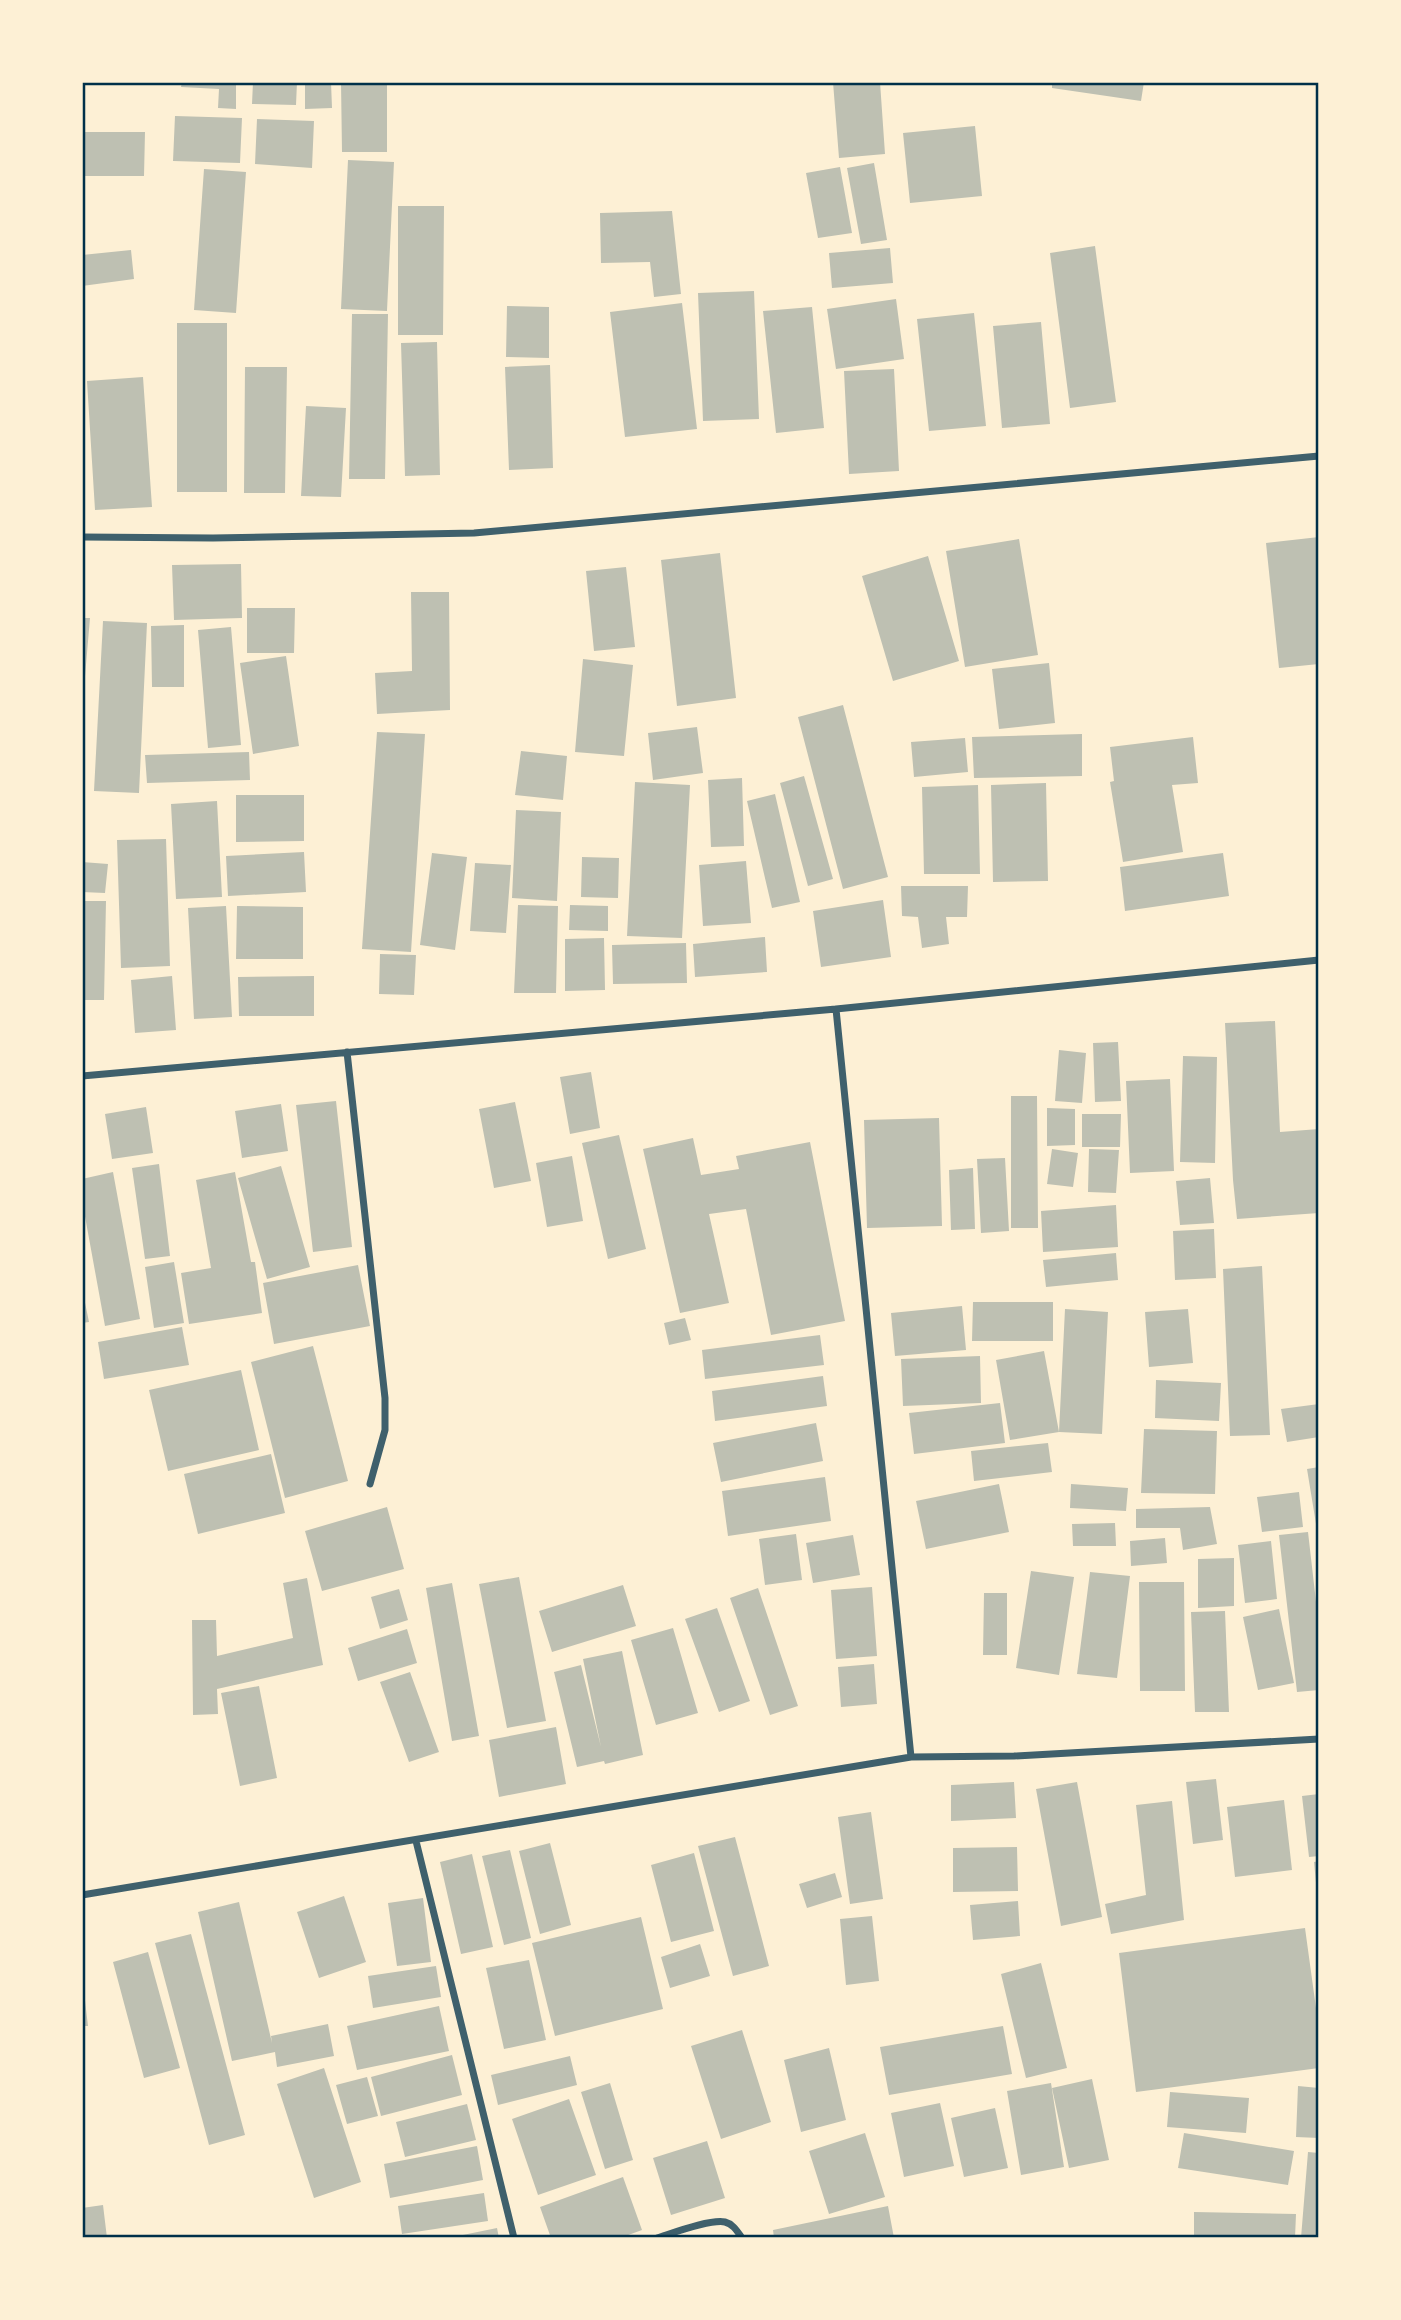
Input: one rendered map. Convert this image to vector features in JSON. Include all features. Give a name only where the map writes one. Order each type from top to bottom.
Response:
[{"type":"street","points":[[82,537],[214,538],[474,533],[1319,456]]},
{"type":"street","points":[[82,1076],[836,1009],[1319,960]]},
{"type":"street","points":[[836,1009],[911,1757]]},
{"type":"street","points":[[347,1052],[385,1398],[385,1430],[370,1484]]},
{"type":"street","points":[[82,1895],[911,1757],[1014,1756],[1319,1739]]},
{"type":"street","points":[[416,1841],[514,2238]]},
{"type":"street","points":[[657,2238],[692,2226],[724,2222],[735,2228],[741,2238]]},
{"type":"building","points":[[182,82],[236,82],[236,109],[218,108],[219,89],[181,87]]},
{"type":"building","points":[[253,82],[297,82],[296,105],[252,104]]},
{"type":"building","points":[[305,82],[331,82],[332,108],[305,109]]},
{"type":"building","points":[[341,82],[387,82],[387,152],[342,152]]},
{"type":"building","points":[[833,82],[880,82],[885,154],[839,158]]},
{"type":"building","points":[[1052,82],[1144,82],[1141,101],[1052,88]]},
{"type":"building","points":[[175,116],[242,118],[240,163],[173,161]]},
{"type":"building","points":[[257,119],[314,121],[312,168],[255,164]]},
{"type":"building","points":[[975,126],[982,196],[910,203],[903,133]]},
{"type":"building","points":[[82,132],[145,132],[144,176],[82,176]]},
{"type":"building","points":[[348,160],[394,162],[387,311],[341,309]]},
{"type":"building","points":[[874,163],[887,240],[861,244],[847,168]]},
{"type":"building","points":[[840,167],[852,233],[818,238],[806,173]]},
{"type":"building","points":[[204,169],[246,172],[236,313],[194,310]]},
{"type":"building","points":[[398,206],[444,206],[443,335],[398,335]]},
{"type":"building","points":[[672,211],[681,294],[654,297],[650,262],[601,263],[600,213]]},
{"type":"building","points":[[1095,246],[1116,402],[1070,408],[1050,253]]},
{"type":"building","points":[[890,248],[893,283],[832,288],[829,253]]},
{"type":"building","points":[[131,250],[134,279],[82,286],[82,255]]},
{"type":"building","points":[[754,291],[759,419],[703,421],[698,293]]},
{"type":"building","points":[[896,299],[904,359],[836,369],[827,309]]},
{"type":"building","points":[[682,303],[697,429],[625,437],[610,312]]},
{"type":"building","points":[[507,306],[549,307],[549,358],[506,357]]},
{"type":"building","points":[[812,307],[824,428],[776,433],[763,311]]},
{"type":"building","points":[[974,313],[986,426],[929,431],[917,319]]},
{"type":"building","points":[[352,314],[388,314],[385,479],[349,479]]},
{"type":"building","points":[[1041,322],[1050,424],[1002,428],[993,326]]},
{"type":"building","points":[[177,323],[227,323],[227,492],[177,492]]},
{"type":"building","points":[[437,342],[440,475],[405,476],[401,343]]},
{"type":"building","points":[[550,365],[553,468],[509,470],[505,367]]},
{"type":"building","points":[[245,367],[287,367],[285,493],[244,493]]},
{"type":"building","points":[[894,369],[899,471],[849,474],[844,371]]},
{"type":"building","points":[[143,377],[152,507],[95,510],[87,381]]},
{"type":"building","points":[[306,406],[346,408],[341,497],[301,496]]},
{"type":"building","points":[[1319,537],[1319,664],[1279,668],[1266,543]]},
{"type":"building","points":[[1019,539],[1038,655],[965,667],[946,551]]},
{"type":"building","points":[[720,553],[736,698],[677,706],[661,560]]},
{"type":"building","points":[[928,556],[959,661],[893,681],[862,576]]},
{"type":"building","points":[[241,564],[242,618],[174,620],[172,565]]},
{"type":"building","points":[[626,567],[635,647],[594,651],[586,571]]},
{"type":"building","points":[[411,592],[449,592],[450,710],[377,714],[375,673],[412,671]]},
{"type":"building","points":[[247,608],[295,608],[294,653],[247,653]]},
{"type":"building","points":[[82,618],[90,618],[84,688],[82,688]]},
{"type":"building","points":[[103,621],[147,623],[139,793],[94,791]]},
{"type":"building","points":[[184,625],[184,687],[152,687],[151,626]]},
{"type":"building","points":[[231,627],[241,745],[208,748],[198,630]]},
{"type":"building","points":[[286,656],[299,746],[253,754],[240,663]]},
{"type":"building","points":[[583,659],[633,665],[624,756],[575,752]]},
{"type":"building","points":[[1049,663],[1055,723],[999,729],[992,669]]},
{"type":"building","points":[[843,705],[888,877],[843,889],[798,717]]},
{"type":"building","points":[[697,727],[703,773],[653,780],[648,733]]},
{"type":"building","points":[[377,732],[425,734],[411,952],[362,949]]},
{"type":"building","points":[[1082,734],[1082,776],[974,778],[972,737]]},
{"type":"building","points":[[1193,737],[1198,783],[1172,785],[1183,852],[1123,862],[1110,782],[1114,781],[1110,747]]},
{"type":"building","points":[[965,738],[968,772],[914,777],[911,742]]},
{"type":"building","points":[[521,751],[567,756],[563,800],[515,795]]},
{"type":"building","points":[[249,752],[250,780],[147,783],[145,755]]},
{"type":"building","points":[[804,776],[833,879],[808,886],[780,783]]},
{"type":"building","points":[[742,778],[744,846],[711,847],[708,780]]},
{"type":"building","points":[[635,782],[690,785],[682,938],[627,936]]},
{"type":"building","points":[[1046,783],[1048,881],[993,882],[991,785]]},
{"type":"building","points":[[978,785],[980,874],[924,874],[922,787]]},
{"type":"building","points":[[775,794],[800,902],[772,908],[747,801]]},
{"type":"building","points":[[236,795],[304,795],[304,841],[236,842]]},
{"type":"building","points":[[217,801],[222,897],[176,899],[171,804]]},
{"type":"building","points":[[516,810],[561,812],[557,901],[512,898]]},
{"type":"building","points":[[166,839],[170,966],[121,968],[117,840]]},
{"type":"building","points":[[304,852],[306,892],[228,896],[226,856]]},
{"type":"building","points":[[432,853],[467,857],[455,950],[420,945]]},
{"type":"building","points":[[1223,853],[1229,896],[1125,911],[1120,867]]},
{"type":"building","points":[[582,857],[619,858],[618,898],[581,897]]},
{"type":"building","points":[[746,861],[751,923],[703,926],[699,865]]},
{"type":"building","points":[[82,862],[108,864],[105,893],[82,892]]},
{"type":"building","points":[[475,863],[511,865],[506,933],[470,931]]},
{"type":"building","points":[[901,886],[968,886],[967,917],[946,917],[949,944],[922,948],[918,917],[902,916]]},
{"type":"building","points":[[883,900],[891,957],[821,967],[813,911]]},
{"type":"building","points":[[82,901],[106,901],[104,1000],[82,1000]]},
{"type":"building","points":[[518,905],[558,906],[556,993],[514,993]]},
{"type":"building","points":[[570,905],[608,906],[608,931],[569,930]]},
{"type":"building","points":[[226,906],[232,1017],[194,1019],[188,908]]},
{"type":"building","points":[[237,906],[303,907],[303,959],[236,959]]},
{"type":"building","points":[[765,937],[767,972],[695,977],[693,944]]},
{"type":"building","points":[[604,938],[605,990],[565,991],[565,939]]},
{"type":"building","points":[[686,943],[687,983],[613,984],[612,945]]},
{"type":"building","points":[[380,954],[416,955],[414,995],[379,994]]},
{"type":"building","points":[[172,976],[176,1030],[135,1033],[131,980]]},
{"type":"building","points":[[314,976],[314,1016],[239,1016],[238,977]]},
{"type":"building","points":[[1275,1021],[1280,1132],[1319,1129],[1319,1213],[1237,1219],[1225,1023]]},
{"type":"building","points":[[1118,1042],[1121,1101],[1095,1102],[1093,1043]]},
{"type":"building","points":[[1059,1050],[1086,1053],[1082,1103],[1055,1101]]},
{"type":"building","points":[[1183,1056],[1217,1057],[1215,1163],[1180,1162]]},
{"type":"building","points":[[591,1072],[600,1128],[570,1134],[560,1077]]},
{"type":"building","points":[[1170,1079],[1174,1171],[1130,1173],[1126,1081]]},
{"type":"building","points":[[1011,1096],[1037,1096],[1038,1228],[1011,1228]]},
{"type":"building","points":[[336,1101],[352,1247],[313,1252],[296,1105]]},
{"type":"building","points":[[515,1102],[531,1181],[494,1188],[479,1109]]},
{"type":"building","points":[[281,1104],[288,1151],[242,1158],[235,1111]]},
{"type":"building","points":[[146,1107],[153,1153],[112,1159],[105,1114]]},
{"type":"building","points":[[1047,1108],[1075,1109],[1075,1145],[1047,1146]]},
{"type":"building","points":[[1082,1114],[1121,1114],[1120,1147],[1082,1147]]},
{"type":"building","points":[[939,1118],[942,1226],[867,1228],[864,1120]]},
{"type":"building","points":[[619,1135],[646,1249],[608,1259],[582,1143]]},
{"type":"building","points":[[693,1138],[701,1175],[739,1169],[736,1156],[810,1142],[845,1321],[771,1335],[746,1209],[709,1214],[729,1303],[680,1313],[643,1149]]},
{"type":"building","points":[[1052,1149],[1078,1153],[1073,1187],[1047,1184]]},
{"type":"building","points":[[1089,1149],[1119,1150],[1116,1193],[1088,1192]]},
{"type":"building","points":[[572,1156],[583,1221],[547,1227],[536,1163]]},
{"type":"building","points":[[1005,1158],[1009,1231],[981,1233],[977,1159]]},
{"type":"building","points":[[159,1164],[170,1256],[145,1259],[132,1168]]},
{"type":"building","points":[[281,1166],[310,1267],[267,1279],[238,1178]]},
{"type":"building","points":[[973,1168],[975,1229],[951,1230],[949,1170]]},
{"type":"building","points":[[113,1172],[140,1319],[105,1326],[82,1200],[82,1179]]},
{"type":"building","points":[[235,1172],[251,1262],[255,1262],[262,1313],[189,1324],[181,1273],[211,1268],[196,1180]]},
{"type":"building","points":[[1210,1178],[1214,1223],[1180,1225],[1176,1181]]},
{"type":"building","points":[[1116,1205],[1118,1247],[1043,1252],[1041,1211]]},
{"type":"building","points":[[1214,1229],[1216,1278],[1175,1280],[1173,1231]]},
{"type":"building","points":[[1116,1253],[1118,1280],[1046,1287],[1043,1260]]},
{"type":"building","points":[[174,1262],[184,1323],[154,1328],[145,1267]]},
{"type":"building","points":[[358,1265],[370,1326],[274,1344],[263,1283]]},
{"type":"building","points":[[1262,1266],[1270,1435],[1230,1436],[1223,1269]]},
{"type":"building","points":[[82,1288],[89,1322],[82,1323]]},
{"type":"building","points":[[973,1302],[1053,1302],[1053,1341],[972,1341]]},
{"type":"building","points":[[962,1306],[966,1350],[895,1356],[891,1313]]},
{"type":"building","points":[[1065,1309],[1108,1312],[1102,1434],[1059,1432]]},
{"type":"building","points":[[1188,1309],[1193,1363],[1149,1367],[1145,1312]]},
{"type":"building","points":[[685,1318],[691,1340],[669,1345],[664,1323]]},
{"type":"building","points":[[182,1327],[189,1365],[104,1379],[98,1342]]},
{"type":"building","points":[[820,1335],[824,1365],[705,1379],[702,1350]]},
{"type":"building","points":[[313,1346],[348,1481],[285,1498],[251,1362]]},
{"type":"building","points":[[1044,1351],[1059,1432],[1010,1440],[996,1360]]},
{"type":"building","points":[[980,1356],[981,1403],[903,1406],[901,1359]]},
{"type":"building","points":[[241,1370],[259,1450],[168,1471],[149,1390]]},
{"type":"building","points":[[823,1376],[827,1406],[715,1421],[712,1391]]},
{"type":"building","points":[[1156,1380],[1221,1383],[1219,1421],[1155,1418]]},
{"type":"building","points":[[1000,1403],[1005,1443],[914,1454],[909,1413]]},
{"type":"building","points":[[1319,1404],[1319,1437],[1287,1442],[1281,1409]]},
{"type":"building","points":[[816,1423],[823,1461],[721,1482],[713,1443]]},
{"type":"building","points":[[1144,1429],[1217,1431],[1215,1494],[1141,1493]]},
{"type":"building","points":[[1048,1443],[1052,1472],[974,1481],[971,1451]]},
{"type":"building","points":[[271,1454],[285,1513],[198,1534],[184,1474]]},
{"type":"building","points":[[1319,1467],[1319,1530],[1317,1530],[1307,1469]]},
{"type":"building","points":[[825,1477],[831,1521],[728,1536],[722,1491]]},
{"type":"building","points":[[999,1484],[1009,1532],[926,1549],[916,1501]]},
{"type":"building","points":[[1071,1484],[1128,1488],[1126,1511],[1070,1508]]},
{"type":"building","points":[[1299,1492],[1303,1527],[1262,1532],[1257,1497]]},
{"type":"building","points":[[387,1507],[404,1569],[322,1591],[305,1531]]},
{"type":"building","points":[[1210,1507],[1217,1544],[1183,1550],[1180,1528],[1136,1528],[1136,1509]]},
{"type":"building","points":[[1115,1523],[1116,1546],[1073,1546],[1072,1524]]},
{"type":"building","points":[[1308,1532],[1319,1628],[1319,1690],[1297,1692],[1279,1535]]},
{"type":"building","points":[[796,1534],[802,1580],[765,1585],[759,1539]]},
{"type":"building","points":[[853,1535],[860,1575],[813,1583],[806,1543]]},
{"type":"building","points":[[1165,1538],[1167,1563],[1131,1566],[1130,1541]]},
{"type":"building","points":[[1271,1541],[1277,1599],[1245,1603],[1238,1545]]},
{"type":"building","points":[[1234,1558],[1234,1606],[1198,1608],[1198,1559]]},
{"type":"building","points":[[1031,1571],[1074,1577],[1059,1675],[1016,1668]]},
{"type":"building","points":[[1090,1572],[1130,1576],[1117,1678],[1077,1674]]},
{"type":"building","points":[[519,1577],[546,1721],[507,1728],[479,1584]]},
{"type":"building","points":[[307,1578],[323,1665],[217,1689],[218,1714],[193,1715],[192,1620],[216,1620],[217,1656],[293,1638],[283,1583]]},
{"type":"building","points":[[1139,1582],[1184,1582],[1185,1691],[1140,1691]]},
{"type":"building","points":[[452,1583],[479,1736],[452,1741],[426,1588]]},
{"type":"building","points":[[623,1585],[636,1626],[552,1652],[539,1611]]},
{"type":"building","points":[[872,1587],[877,1656],[836,1659],[831,1590]]},
{"type":"building","points":[[758,1588],[798,1706],[770,1715],[730,1598]]},
{"type":"building","points":[[399,1589],[408,1620],[380,1629],[371,1597]]},
{"type":"building","points":[[984,1593],[1007,1593],[1007,1655],[983,1655]]},
{"type":"building","points":[[717,1608],[750,1701],[719,1712],[685,1619]]},
{"type":"building","points":[[1279,1609],[1294,1683],[1258,1690],[1243,1617]]},
{"type":"building","points":[[1225,1611],[1229,1712],[1195,1712],[1191,1612]]},
{"type":"building","points":[[673,1628],[698,1713],[656,1725],[631,1640]]},
{"type":"building","points":[[407,1629],[417,1663],[358,1681],[348,1648]]},
{"type":"building","points":[[622,1651],[643,1755],[577,1767],[554,1672],[581,1665],[601,1747],[583,1659]]},
{"type":"building","points":[[874,1664],[877,1704],[841,1707],[838,1667]]},
{"type":"building","points":[[410,1672],[439,1752],[409,1762],[380,1682]]},
{"type":"building","points":[[259,1686],[277,1778],[240,1786],[221,1693]]},
{"type":"building","points":[[556,1727],[566,1784],[499,1797],[489,1740]]},
{"type":"building","points":[[1216,1779],[1223,1840],[1193,1844],[1186,1782]]},
{"type":"building","points":[[1014,1782],[1016,1818],[951,1821],[951,1785]]},
{"type":"building","points":[[1077,1782],[1102,1917],[1061,1926],[1036,1789]]},
{"type":"building","points":[[1319,1794],[1319,1856],[1309,1857],[1302,1796]]},
{"type":"building","points":[[1284,1800],[1292,1870],[1235,1877],[1227,1807]]},
{"type":"building","points":[[1172,1801],[1184,1920],[1111,1934],[1105,1904],[1146,1895],[1136,1805]]},
{"type":"building","points":[[871,1812],[883,1899],[850,1904],[838,1817]]},
{"type":"building","points":[[735,1837],[769,1966],[733,1976],[698,1846]]},
{"type":"building","points":[[550,1843],[571,1925],[540,1934],[519,1851]]},
{"type":"building","points":[[1017,1847],[1018,1891],[953,1892],[953,1848]]},
{"type":"building","points":[[510,1850],[531,1938],[504,1945],[482,1856]]},
{"type":"building","points":[[694,1853],[714,1931],[671,1942],[651,1865]]},
{"type":"building","points":[[472,1854],[493,1947],[461,1954],[440,1862]]},
{"type":"building","points":[[1319,1861],[1319,1893],[1317,1893],[1314,1862]]},
{"type":"building","points":[[835,1873],[842,1897],[807,1908],[799,1884]]},
{"type":"building","points":[[344,1896],[366,1962],[319,1978],[297,1912]]},
{"type":"building","points":[[423,1898],[431,1962],[397,1966],[388,1903]]},
{"type":"building","points":[[1018,1901],[1020,1936],[973,1940],[970,1905]]},
{"type":"building","points":[[239,1902],[272,2043],[271,2036],[328,2024],[334,2056],[277,2067],[275,2052],[232,2061],[198,1912]]},
{"type":"building","points":[[872,1916],[879,1981],[846,1985],[840,1919]]},
{"type":"building","points":[[641,1917],[663,2009],[555,2036],[532,1943]]},
{"type":"building","points":[[1305,1928],[1319,2030],[1319,2068],[1136,2092],[1119,1953]]},
{"type":"building","points":[[191,1934],[245,2135],[209,2145],[155,1943]]},
{"type":"building","points":[[700,1944],[710,1976],[670,1988],[661,1957]]},
{"type":"building","points":[[148,1952],[180,2068],[144,2078],[113,1962]]},
{"type":"building","points":[[529,1960],[546,2040],[504,2049],[486,1968]]},
{"type":"building","points":[[1041,1963],[1067,2068],[1026,2078],[1001,1974]]},
{"type":"building","points":[[436,1966],[441,1997],[373,2008],[368,1976]]},
{"type":"building","points":[[84,1992],[88,2026],[82,2026]]},
{"type":"building","points":[[439,2006],[449,2051],[357,2070],[347,2026]]},
{"type":"building","points":[[1003,2026],[1012,2074],[889,2095],[880,2047]]},
{"type":"building","points":[[742,2030],[771,2122],[721,2139],[691,2046]]},
{"type":"building","points":[[829,2048],[846,2120],[801,2132],[784,2060]]},
{"type":"building","points":[[452,2055],[462,2095],[381,2116],[371,2077]]},
{"type":"building","points":[[570,2056],[577,2085],[498,2105],[491,2075]]},
{"type":"building","points":[[324,2068],[361,2182],[314,2198],[277,2084]]},
{"type":"building","points":[[367,2077],[378,2116],[347,2124],[336,2085]]},
{"type":"building","points":[[1092,2079],[1109,2160],[1069,2168],[1052,2088]]},
{"type":"building","points":[[610,2083],[633,2160],[605,2169],[581,2092]]},
{"type":"building","points":[[1051,2083],[1064,2167],[1021,2175],[1007,2091]]},
{"type":"building","points":[[1298,2086],[1319,2088],[1319,2138],[1296,2137]]},
{"type":"building","points":[[1170,2092],[1249,2098],[1246,2133],[1167,2127]]},
{"type":"building","points":[[569,2099],[596,2175],[538,2195],[512,2119]]},
{"type":"building","points":[[940,2103],[954,2166],[904,2177],[891,2113]]},
{"type":"building","points":[[467,2104],[476,2140],[405,2157],[396,2122]]},
{"type":"building","points":[[995,2108],[1008,2168],[964,2177],[951,2118]]},
{"type":"building","points":[[865,2133],[885,2197],[829,2214],[809,2151]]},
{"type":"building","points":[[1184,2133],[1294,2151],[1288,2185],[1178,2168]]},
{"type":"building","points":[[707,2141],[725,2198],[671,2215],[653,2158]]},
{"type":"building","points":[[477,2146],[483,2180],[390,2198],[384,2164]]},
{"type":"building","points":[[1308,2152],[1319,2153],[1319,2238],[1301,2238]]},
{"type":"building","points":[[623,2177],[642,2230],[620,2238],[551,2238],[540,2207]]},
{"type":"building","points":[[484,2193],[488,2221],[402,2234],[398,2206]]},
{"type":"building","points":[[103,2205],[107,2238],[82,2238],[82,2208]]},
{"type":"building","points":[[888,2206],[894,2238],[774,2238],[773,2230]]},
{"type":"building","points":[[1194,2212],[1296,2214],[1295,2238],[1194,2238]]},
{"type":"building","points":[[497,2228],[499,2238],[453,2238],[453,2237]]}]
